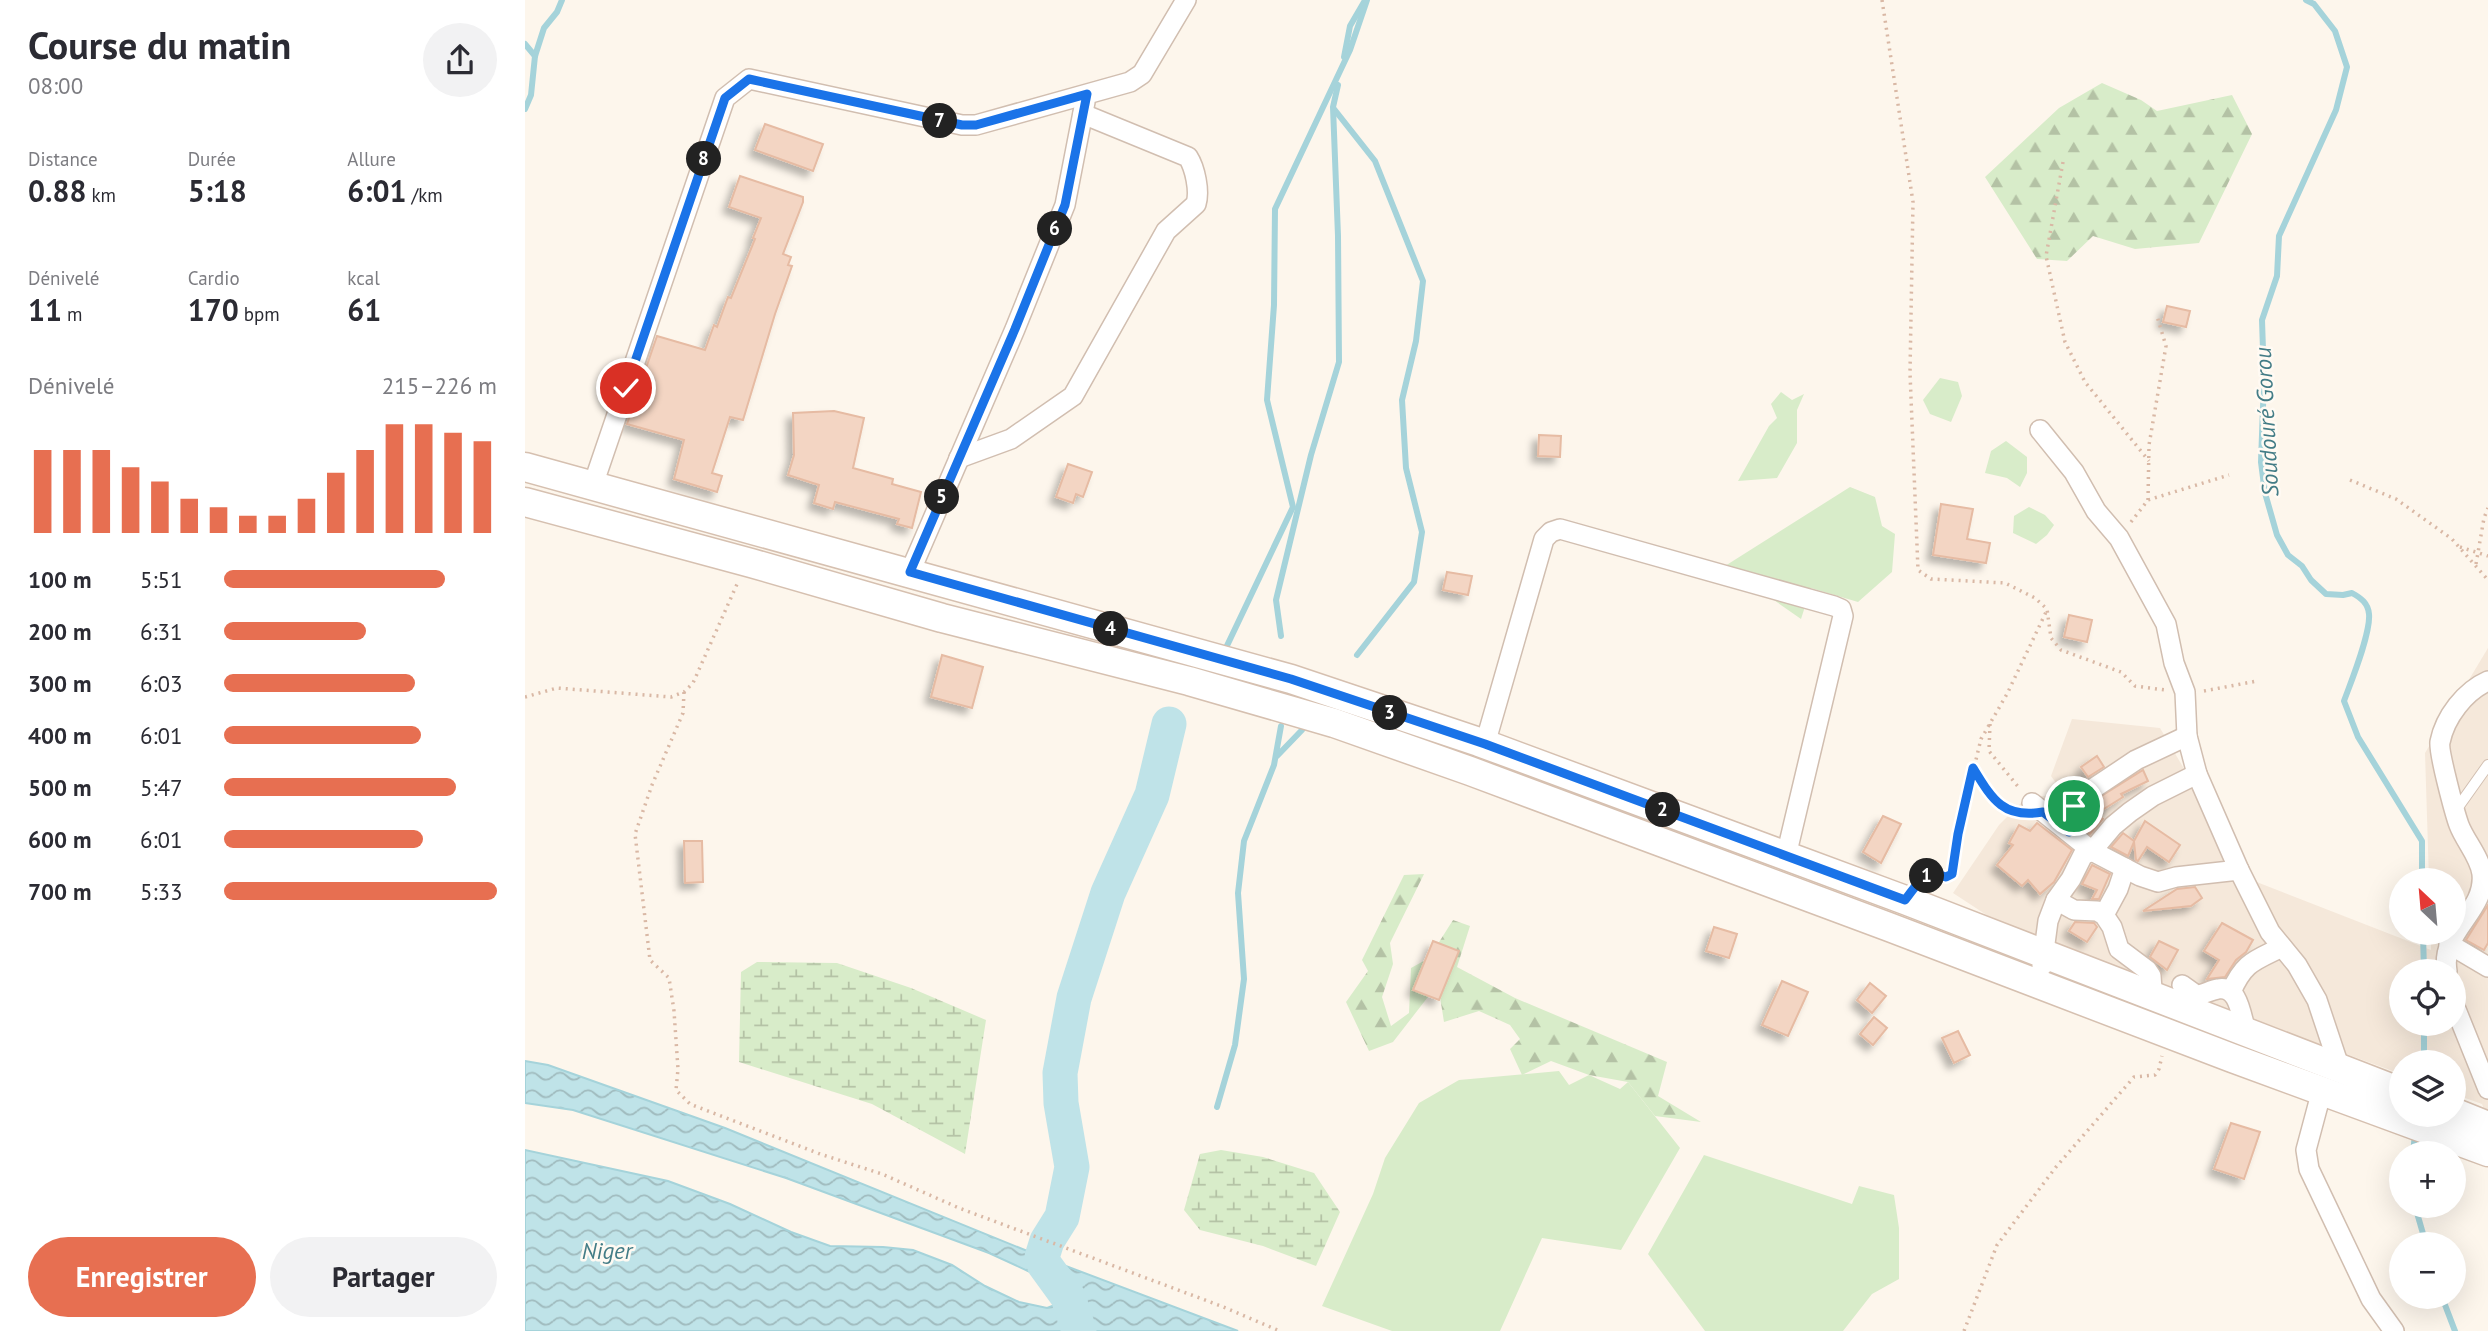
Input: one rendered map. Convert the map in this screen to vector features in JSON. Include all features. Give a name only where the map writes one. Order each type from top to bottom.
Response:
[{"type":"main road","points":[[525,467],[1291,679],[1482,743],[1905,900],[2148,996],[2246,1031],[2338,1082],[2389,1090]]},
{"type":"main road","points":[[525,502],[1334,723],[1470,771],[2168,1033],[2389,1099]]},
{"type":"main road","points":[[942,618],[950,585]]},
{"type":"main road","points":[[1470,771],[1482,743]]},
{"type":"main road","points":[[1632,832],[1644,803]]},
{"type":"main road","points":[[2466,1123],[2488,1126]]},
{"type":"main road","points":[[2460,1127],[2488,1152]]},
{"type":"street","points":[[593,485],[725,98],[733,90],[749,79],[962,125],[976,125],[1130,82],[1142,74],[1186,0]]},
{"type":"street","points":[[910,572],[1065,205],[1087,94]]},
{"type":"street","points":[[959,458],[1011,439],[1073,396],[1166,231],[1196,204],[1196,187],[1188,157],[1083,114]]},
{"type":"street","points":[[2040,430],[2074,472],[2095,511],[2119,538],[2166,624],[2174,663],[2185,692],[2187,736],[2197,774],[2239,870],[2270,932],[2297,965],[2317,1000],[2338,1082],[2306,1150],[2309,1169],[2371,1299],[2394,1331]]},
{"type":"street","points":[[1482,743],[1544,539],[1551,532],[1560,529],[1834,606],[1841,610],[1843,616],[1786,856]]},
{"type":"street","points":[[2466,917],[2477,900],[2485,877],[2460,826],[2439,744],[2455,708],[2474,687],[2488,681]]},
{"type":"street","points":[[2069,832],[2079,818],[2072,803],[2074,797],[2091,790],[2136,760],[2187,736]]},
{"type":"street","points":[[2038,984],[2047,920],[2083,855],[2092,851],[2113,826],[2130,812],[2153,796],[2197,774]]},
{"type":"street","points":[[2037,808],[2092,851],[2158,882],[2176,877],[2239,870]]},
{"type":"street","points":[[2104,915],[2118,889],[2125,868]]},
{"type":"street","points":[[2056,900],[2074,910],[2097,911],[2104,915],[2119,949],[2151,976],[2152,989],[2148,996]]},
{"type":"street","points":[[2451,945],[2488,967]]},
{"type":"street","points":[[2231,992],[2239,973],[2249,963],[2282,947]]},
{"type":"street","points":[[2182,985],[2196,995],[2218,989],[2231,992],[2236,997],[2246,1031]]},
{"type":"street","points":[[2466,1034],[2488,1089]]},
{"type":"lane","points":[[2455,810],[2488,765]]},
{"type":"path","points":[[1882,0],[1913,202],[1910,373],[1918,570],[1931,579],[2005,583],[2035,598],[2047,609],[2051,638],[2061,650],[2121,672],[2135,686],[2185,692],[2257,681]]},
{"type":"path","points":[[2063,162],[2046,256],[2065,342],[2085,382],[2149,461]]},
{"type":"path","points":[[2148,500],[2155,404],[2166,346],[2157,316]]},
{"type":"path","points":[[2119,538],[2148,500],[2228,475]]},
{"type":"path","points":[[2350,480],[2396,499],[2452,539],[2488,580]]},
{"type":"path","points":[[2476,566],[2488,508]]},
{"type":"path","points":[[2459,547],[2488,556]]},
{"type":"path","points":[[525,697],[557,688],[671,697],[684,692],[693,682],[734,588],[751,564]]},
{"type":"path","points":[[1905,900],[1929,874],[1936,873],[1946,877],[1952,874],[1958,834],[1980,738],[2007,694],[2047,609]]},
{"type":"path","points":[[684,692],[683,713],[652,785],[635,834],[650,960],[669,978],[678,1069],[676,1090],[690,1104],[820,1154],[882,1174],[959,1208],[1221,1306],[1280,1331]]},
{"type":"path","points":[[1973,768],[1992,799],[2015,813],[2025,815],[2037,808],[1989,751],[1990,722]]},
{"type":"path","points":[[1964,1331],[1997,1245],[2056,1167],[2134,1077],[2151,1077],[2157,1072],[2168,1033]]},
{"type":"shaded area","points":[[2488,648],[2488,1120],[2482,1104],[2466,1098],[2466,1050],[2389,1050],[2389,1070],[2014,933],[1953,893],[1999,825],[2026,798],[2064,794],[2051,776],[2072,719],[2160,728],[2249,879],[2389,934],[2389,945],[2418,945],[2431,950],[2431,945],[2466,945],[2466,868],[2429,868],[2425,753]]},
{"type":"green space","points":[[2102,83],[2141,100],[2157,111],[2232,95],[2252,134],[2199,243],[2135,249],[2093,236],[2067,261],[2037,259],[1985,177],[2059,108]]},
{"type":"green space","points":[[1940,378],[1958,382],[1962,396],[1951,422],[1930,414],[1923,400]]},
{"type":"green space","points":[[1781,392],[1792,400],[1804,394],[1797,410],[1797,443],[1777,478],[1738,481],[1769,426],[1777,418],[1771,404]]},
{"type":"green space","points":[[2006,441],[2027,457],[2027,473],[2020,487],[2007,478],[1985,473],[1991,451]]},
{"type":"green space","points":[[1850,487],[1875,497],[1882,526],[1895,534],[1892,572],[1858,602],[1811,588],[1801,619],[1725,566]]},
{"type":"green space","points":[[2029,507],[2045,515],[2054,525],[2036,544],[2013,533],[2014,516]]},
{"type":"green space","points":[[1424,874],[1390,943],[1393,964],[1382,997],[1391,1026],[1409,1013],[1411,968],[1429,958],[1453,920],[1470,926],[1457,967],[1515,998],[1667,1062],[1658,1096],[1701,1122],[1655,1116],[1628,1082],[1589,1075],[1551,1061],[1522,1075],[1510,1049],[1520,1039],[1510,1025],[1479,1011],[1444,1022],[1438,984],[1393,1042],[1369,1051],[1346,1002],[1368,971],[1362,960],[1404,875]]},
{"type":"green space","points":[[757,962],[837,963],[911,988],[986,1020],[965,1154],[872,1104],[739,1062],[741,972]]},
{"type":"green space","points":[[1559,1071],[1569,1085],[1589,1075],[1620,1089],[1628,1082],[1680,1148],[1621,1250],[1542,1238],[1500,1331],[1392,1331],[1322,1306],[1373,1194],[1385,1158],[1419,1103],[1459,1080]]},
{"type":"green space","points":[[1221,1150],[1263,1157],[1314,1173],[1340,1212],[1316,1266],[1263,1246],[1200,1230],[1184,1210],[1200,1154]]},
{"type":"green space","points":[[1704,1155],[1852,1204],[1859,1186],[1894,1195],[1899,1228],[1899,1279],[1872,1294],[1843,1331],[1705,1331],[1648,1254]]},
{"type":"water","name":"Niger","points":[[525,1061],[548,1065],[725,1128],[1042,1257],[1238,1331],[525,1331],[525,1150],[668,1181],[830,1246],[913,1250],[952,1265],[985,1286],[1019,1302],[1047,1308],[1063,1298],[1062,1293],[1043,1278],[989,1253],[786,1178],[573,1110],[525,1103]]},
{"type":"building","points":[[765,124],[823,144],[813,171],[755,150]]},
{"type":"building","points":[[740,176],[803,197],[803,202],[783,254],[791,257],[788,265],[792,266],[743,420],[730,417],[712,473],[722,476],[717,492],[674,479],[684,440],[627,424],[657,336],[705,350],[728,297],[731,298],[761,218],[729,207]]},
{"type":"building","points":[[2167,306],[2190,311],[2186,327],[2163,322]]},
{"type":"building","points":[[834,411],[864,418],[853,468],[893,479],[892,484],[921,492],[912,528],[897,524],[899,519],[835,502],[833,509],[814,503],[819,485],[788,475],[794,455],[793,413]]},
{"type":"building","points":[[1539,435],[1561,436],[1560,457],[1538,456]]},
{"type":"building","points":[[1068,464],[1092,472],[1083,497],[1076,494],[1073,503],[1056,497]]},
{"type":"building","points":[[1941,504],[1973,509],[1967,539],[1990,543],[1986,563],[1933,555]]},
{"type":"building","points":[[1447,572],[1472,576],[1468,595],[1443,590]]},
{"type":"building","points":[[2069,615],[2092,620],[2087,642],[2064,637]]},
{"type":"building","points":[[942,655],[983,667],[972,708],[931,697]]},
{"type":"building","points":[[2097,756],[2104,767],[2088,777],[2081,767]]},
{"type":"building","points":[[2143,770],[2148,781],[2121,794],[2123,797],[2096,814],[2103,819],[2090,834],[2085,830],[2091,818],[2087,805]]},
{"type":"building","points":[[1883,816],[1901,824],[1881,863],[1863,852]]},
{"type":"building","points":[[2145,821],[2180,845],[2169,862],[2147,847],[2138,861],[2136,860],[2134,842],[2128,856],[2111,847],[2123,833],[2134,841]]},
{"type":"building","points":[[2037,823],[2072,850],[2054,882],[2040,894],[2028,880],[2022,886],[1997,865],[2013,845],[2009,843],[2019,825],[2030,831]]},
{"type":"building","points":[[684,841],[702,841],[703,882],[685,883]]},
{"type":"building","points":[[2092,865],[2110,874],[2099,899],[2092,899],[2097,890],[2082,884]]},
{"type":"building","points":[[2195,887],[2202,898],[2191,906],[2143,911],[2177,889]]},
{"type":"building","points":[[2488,905],[2488,943],[2484,950],[2466,940]]},
{"type":"building","points":[[2075,922],[2094,923],[2097,927],[2087,942],[2069,931]]},
{"type":"building","points":[[2222,923],[2253,940],[2225,977],[2207,979],[2219,960],[2204,951]]},
{"type":"building","points":[[1714,927],[1737,934],[1729,958],[1706,951]]},
{"type":"building","points":[[1433,941],[1459,951],[1439,1000],[1413,990]]},
{"type":"building","points":[[2159,941],[2178,950],[2167,970],[2150,957]]},
{"type":"building","points":[[1782,981],[1808,992],[1788,1036],[1762,1025]]},
{"type":"building","points":[[1870,983],[1886,996],[1872,1013],[1857,1000]]},
{"type":"building","points":[[1874,1017],[1887,1028],[1873,1045],[1860,1034]]},
{"type":"building","points":[[1958,1031],[1970,1055],[1954,1063],[1942,1038]]},
{"type":"building","points":[[2231,1123],[2260,1132],[2244,1179],[2214,1169]]},
{"type":"waterway","points":[[525,109],[531,95],[535,56],[544,28],[557,12],[562,0]]},
{"type":"waterway","points":[[1224,652],[1293,507],[1267,400],[1274,305],[1275,209],[1350,50],[1367,0]]},
{"type":"waterway","name":"Soudouré Gorou","points":[[2306,0],[2314,4],[2335,31],[2347,67],[2336,110],[2279,236],[2277,276],[2262,320],[2264,380],[2261,462],[2265,493],[2277,535],[2288,555],[2302,566],[2311,580],[2326,594],[2352,593],[2367,607],[2367,633],[2344,701],[2358,737],[2422,841],[2422,868]]},
{"type":"waterway","points":[[1344,57],[1350,26],[1364,2]]},
{"type":"waterway","points":[[525,44],[535,56]]},
{"type":"waterway","points":[[1281,636],[1276,600],[1311,455],[1339,362],[1333,107],[1338,85]]},
{"type":"waterway","points":[[1334,109],[1375,161],[1423,281],[1416,341],[1402,400],[1406,468],[1422,532],[1414,582],[1357,655]]},
{"type":"waterway","points":[[1079,1331],[1068,1297],[1044,1264],[1042,1257],[1047,1241],[1062,1217],[1072,1167],[1061,1103],[1060,1073],[1074,998],[1108,893],[1152,795],[1169,724]]},
{"type":"waterway","points":[[1217,1107],[1235,1045],[1244,979],[1238,893],[1244,841],[1274,765],[1281,726]]},
{"type":"waterway","points":[[1277,756],[1302,730]]},
{"type":"waterway","name":"Soudouré Gorou","points":[[2423,945],[2424,959]]},
{"type":"waterway","name":"Soudouré Gorou","points":[[2424,1036],[2424,1050]]},
{"type":"waterway","name":"Soudouré Gorou","points":[[2414,1141],[2415,1134]]},
{"type":"waterway","name":"Soudouré Gorou","points":[[2418,1218],[2423,1232]]},
{"type":"waterway","name":"Soudouré Gorou","points":[[2447,1309],[2455,1331]]},
{"type":"route","points":[[626,388],[725,98],[749,79],[962,125],[976,125],[1087,94],[1065,205],[1015,329],[910,572],[1291,679],[1485,744],[1905,900],[1929,874],[1949,877],[1952,874],[1973,768],[1992,799],[2015,813],[2025,815],[2043,812],[2069,832],[2079,818],[2074,806]]}]
